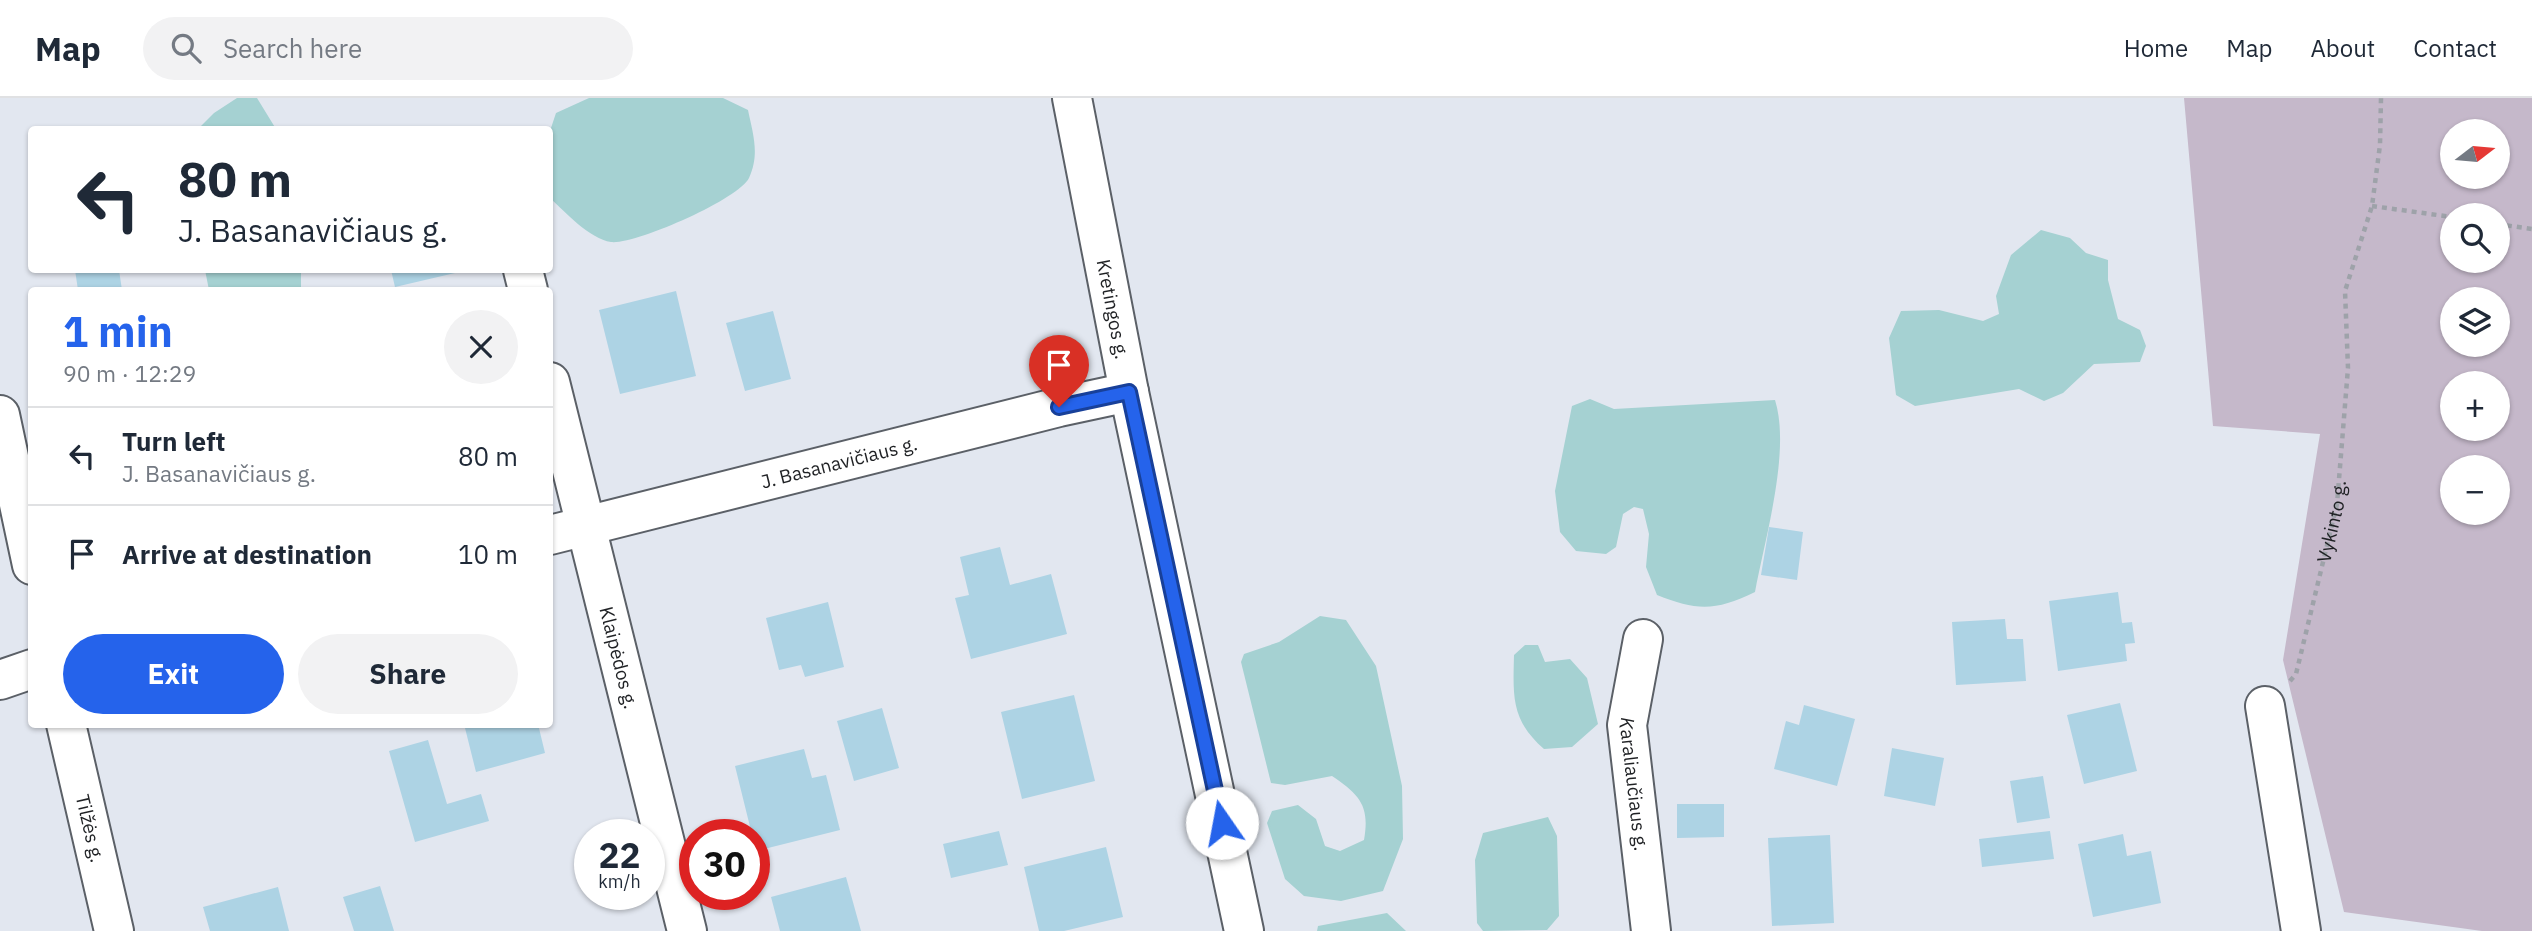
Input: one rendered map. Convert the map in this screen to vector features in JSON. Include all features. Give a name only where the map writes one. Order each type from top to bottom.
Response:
[{"type":"street","name":"Kretingos g.","points":[[1072,98],[1129,392],[1244,931]]},
{"type":"street","name":"J. Basanavičiaus g.","points":[[567,530],[1045,410],[1129,392]]},
{"type":"street","name":"Klaipėdos g.","points":[[553,408],[567,530],[687,931]]},
{"type":"street","points":[[0,415],[28,546]]},
{"type":"street","name":"Karaliaučiaus g.","points":[[1643,639],[1627,725],[1651,931]]},
{"type":"street","points":[[0,680],[28,670]]},
{"type":"street","points":[[2265,706],[2301,931]]},
{"type":"street","name":"Tilžės g.","points":[[67,728],[114,931]]},
{"type":"path","name":"Vykinto g.","points":[[2265,706],[2297,674],[2334,516],[2348,368],[2345,291],[2372,206],[2380,145],[2381,98]]},
{"type":"path","points":[[2372,206],[2440,216]]},
{"type":"path","points":[[2510,226],[2532,229]]},
{"type":"shaded area","points":[[237,98],[257,98],[274,126],[201,126],[214,113]]},
{"type":"shaded area","points":[[589,98],[723,98],[748,110],[755,152],[752,169],[749,178],[741,187],[685,219],[623,241],[603,240],[578,224],[553,201],[552,126],[556,113]]},
{"type":"shaded area","points":[[2184,98],[2532,98],[2532,931],[2482,931],[2344,912],[2283,660],[2320,434],[2213,426]]},
{"type":"shaded area","points":[[2041,230],[2070,238],[2086,253],[2108,260],[2108,280],[2118,319],[2140,330],[2146,346],[2140,362],[2094,364],[2063,393],[2044,401],[2019,389],[1915,406],[1896,395],[1889,338],[1901,311],[1939,310],[1983,321],[1999,314],[1996,296],[2011,255]]},
{"type":"shaded area","points":[[206,273],[301,273],[301,287],[208,287]]},
{"type":"shaded area","points":[[1590,399],[1614,409],[1775,400],[1780,444],[1778,469],[1755,592],[1729,603],[1706,607],[1684,604],[1657,595],[1646,567],[1649,534],[1643,509],[1634,507],[1623,514],[1616,547],[1606,554],[1576,551],[1560,532],[1555,491],[1572,406]]},
{"type":"shaded area","points":[[1320,616],[1346,620],[1376,666],[1402,786],[1403,839],[1383,891],[1341,901],[1304,896],[1285,879],[1267,823],[1272,811],[1298,805],[1316,819],[1325,846],[1340,851],[1364,840],[1365,818],[1361,802],[1350,789],[1332,776],[1285,785],[1271,783],[1241,662],[1244,654],[1279,642]]},
{"type":"shaded area","points":[[1525,645],[1538,645],[1545,662],[1570,659],[1587,678],[1598,724],[1572,747],[1544,749],[1525,728],[1520,718],[1514,696],[1514,655]]},
{"type":"shaded area","points":[[1548,817],[1557,836],[1559,916],[1547,930],[1483,931],[1477,923],[1475,860],[1483,833]]},
{"type":"shaded area","points":[[1387,913],[1406,931],[1317,931],[1318,926]]},
{"type":"building","points":[[75,273],[119,273],[122,287],[78,287]]},
{"type":"building","points":[[392,273],[455,273],[395,287]]},
{"type":"building","points":[[676,291],[696,376],[620,394],[599,310]]},
{"type":"building","points":[[773,311],[791,379],[745,391],[726,323]]},
{"type":"building","points":[[1769,527],[1803,532],[1797,580],[1761,575]]},
{"type":"building","points":[[1000,547],[1010,585],[1051,574],[1067,634],[971,659],[955,598],[969,595],[960,557]]},
{"type":"building","points":[[2118,592],[2122,623],[2132,622],[2135,643],[2125,644],[2127,661],[2058,671],[2049,601]]},
{"type":"building","points":[[828,602],[844,667],[805,677],[801,665],[779,670],[766,618]]},
{"type":"building","points":[[2005,619],[2007,639],[2023,639],[2026,681],[1956,685],[1952,622]]},
{"type":"building","points":[[1074,695],[1095,781],[1022,799],[1001,712]]},
{"type":"building","points":[[2120,703],[2137,771],[2084,784],[2067,715]]},
{"type":"building","points":[[1804,705],[1855,719],[1837,786],[1774,769],[1786,721],[1799,725]]},
{"type":"building","points":[[882,708],[899,768],[854,781],[837,721]]},
{"type":"building","points":[[465,728],[539,728],[545,753],[476,772]]},
{"type":"building","points":[[428,740],[447,804],[481,794],[489,821],[415,842],[389,751]]},
{"type":"building","points":[[1892,748],[1944,758],[1935,806],[1884,796]]},
{"type":"building","points":[[804,749],[812,778],[826,775],[840,830],[770,848],[770,819],[748,819],[735,766]]},
{"type":"building","points":[[2043,776],[2050,818],[2017,823],[2010,781]]},
{"type":"building","points":[[1677,804],[1724,804],[1724,837],[1677,838]]},
{"type":"building","points":[[999,831],[1008,865],[951,878],[943,844]]},
{"type":"building","points":[[2050,831],[2054,859],[1982,867],[1979,839]]},
{"type":"building","points":[[2123,834],[2127,856],[2151,851],[2161,903],[2093,917],[2078,844]]},
{"type":"building","points":[[1830,835],[1834,923],[1772,926],[1768,838]]},
{"type":"building","points":[[1106,847],[1123,917],[1064,931],[1039,931],[1024,867]]},
{"type":"building","points":[[846,877],[861,931],[780,931],[771,897]]},
{"type":"building","points":[[380,886],[394,931],[354,931],[343,897]]},
{"type":"building","points":[[278,887],[289,931],[210,931],[203,907]]},
{"type":"route","points":[[1059,407],[1129,392],[1222,823]]}]
